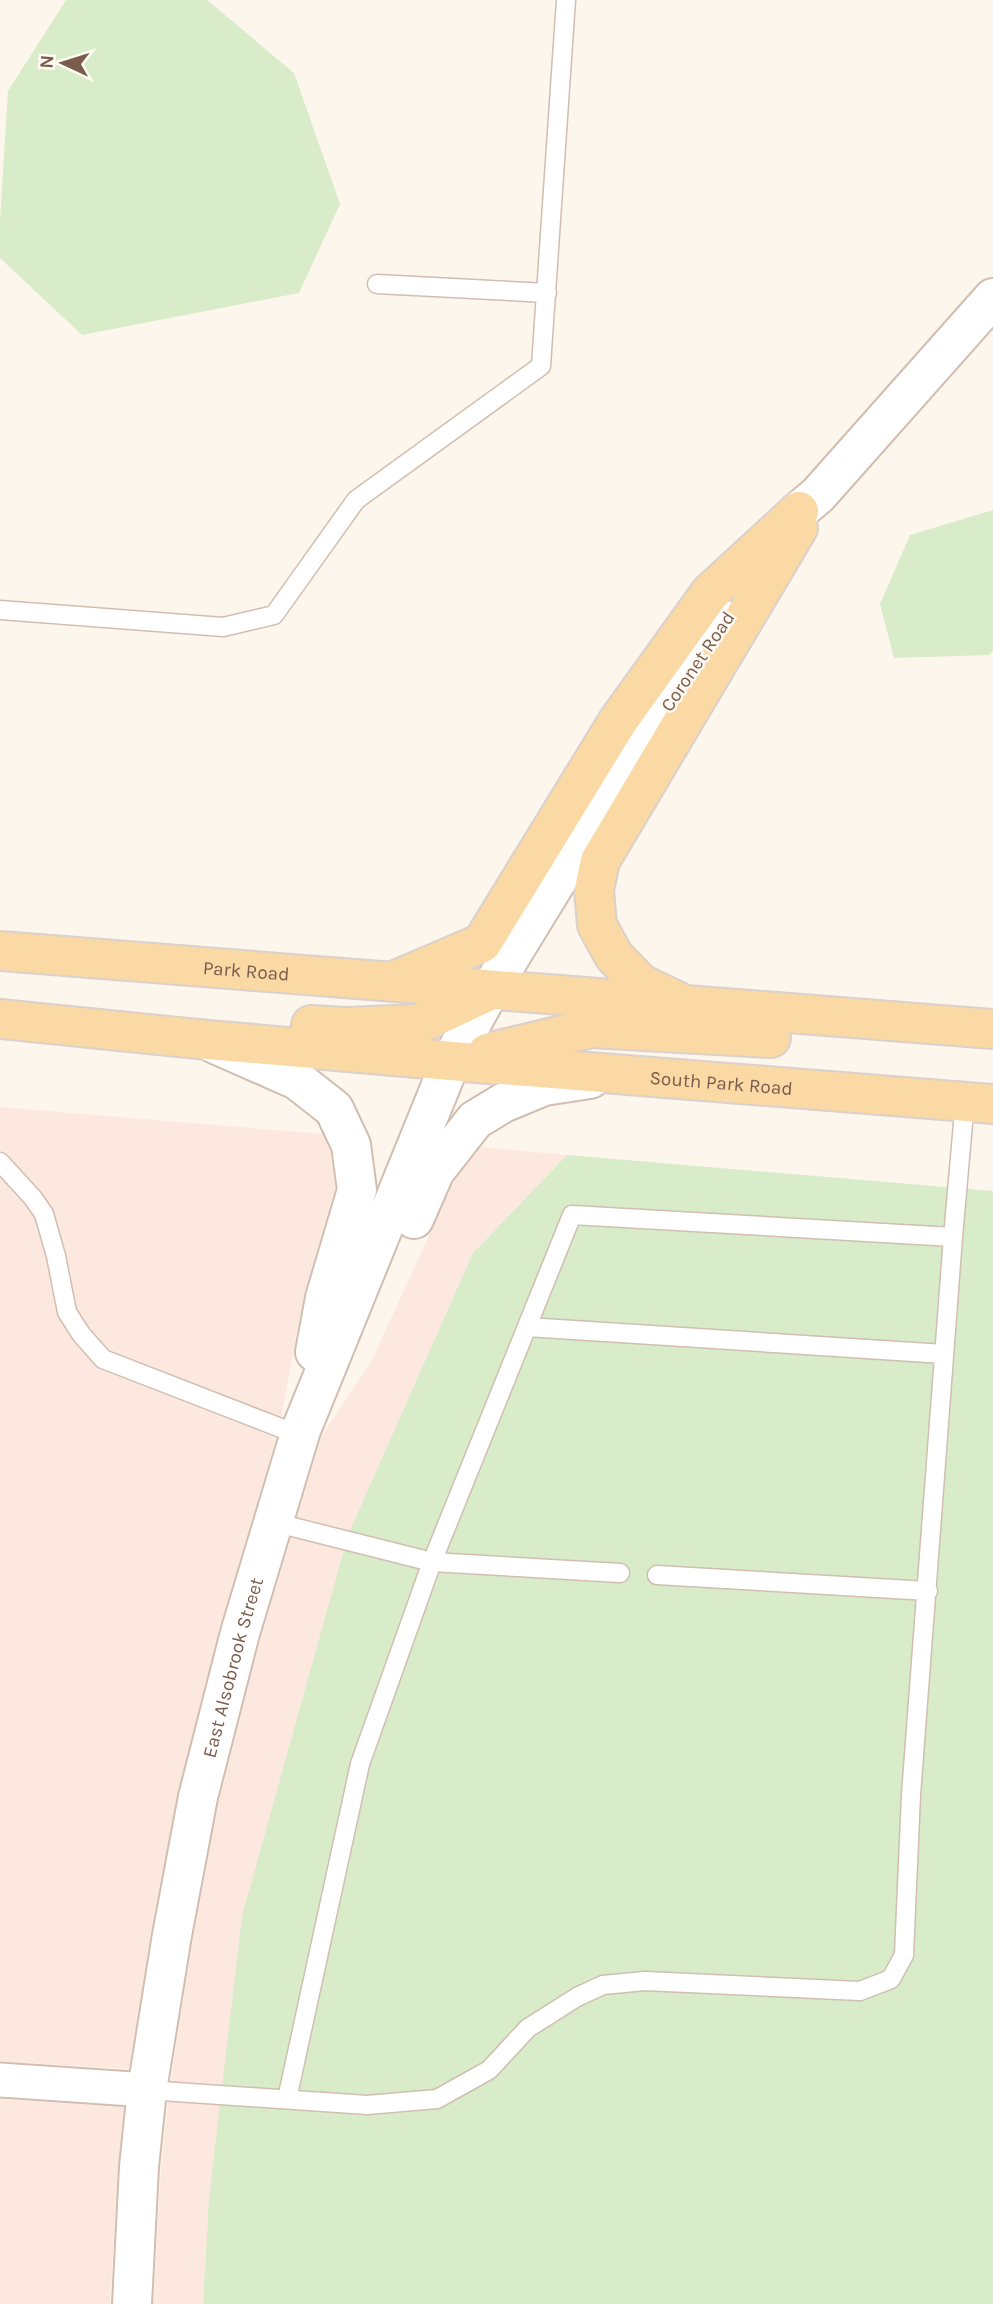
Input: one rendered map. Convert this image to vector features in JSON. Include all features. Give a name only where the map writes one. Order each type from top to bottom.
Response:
[{"type":"main road","points":[[391,982],[482,943],[618,721],[710,593],[809,503]]},
{"type":"main road","points":[[685,1005],[641,984],[614,956],[597,925],[594,890],[600,861],[809,503]]},
{"type":"main road","name":"Park Road","points":[[0,951],[491,990]]},
{"type":"main road","points":[[0,1005],[346,1027],[419,1024],[491,990],[993,1029]]},
{"type":"main road","points":[[0,1019],[451,1061],[592,1028],[993,1048]]},
{"type":"main road","name":"South Park Road","points":[[451,1061],[979,1103]]},
{"type":"street","name":"Coronet Road","points":[[451,1061],[491,990],[640,745],[809,503],[993,298]]},
{"type":"street","points":[[208,1040],[297,1080],[334,1109],[351,1144],[356,1190],[325,1298],[300,1432]]},
{"type":"street","name":"East Alsobrook Street","points":[[132,2304],[139,2168],[147,2090],[172,1934],[198,1797],[240,1633],[300,1432],[451,1061]]},
{"type":"street","points":[[300,1432],[351,1355],[435,1171],[475,1120],[503,1103],[544,1086],[619,1074]]},
{"type":"street","points":[[0,2080],[147,2090]]},
{"type":"lane","points":[[0,610],[223,627],[274,615],[356,500],[541,366],[566,0]]},
{"type":"lane","points":[[377,284],[547,293]]},
{"type":"lane","points":[[147,2090],[367,2105],[437,2099],[489,2070],[528,2028],[577,1997],[603,1985],[645,1981],[860,1991],[891,1979],[904,1955],[911,1795],[953,1237],[979,1103]]},
{"type":"lane","points":[[0,1162],[44,1214],[67,1312],[81,1334],[103,1359],[300,1432]]},
{"type":"lane","points":[[287,2099],[360,1764],[432,1562],[572,1215],[953,1237]]},
{"type":"lane","points":[[527,1327],[944,1354]]},
{"type":"lane","points":[[273,1522],[432,1562],[620,1573]]},
{"type":"lane","points":[[657,1575],[928,1591]]},
{"type":"shaded area","points":[[0,1107],[323,1134],[330,1149],[335,1188],[304,1294],[280,1423],[272,1436],[275,1442],[220,1627],[178,1793],[151,1931],[129,2069],[0,2061]]},
{"type":"shaded area","points":[[480,1147],[567,1155],[473,1253],[209,2198],[203,2304],[153,2304],[161,2169],[169,2092],[193,1938],[219,1801],[261,1637],[321,1437],[371,1362],[454,1181]]},
{"type":"shaded area","points":[[0,2099],[124,2107],[110,2304],[0,2304]]},
{"type":"green space","points":[[66,0],[207,0],[294,73],[340,204],[299,293],[82,335],[0,258],[8,91]]},
{"type":"green space","points":[[993,510],[993,651],[989,655],[894,658],[880,604],[910,535]]},
{"type":"green space","points":[[567,1155],[993,1191],[993,2304],[203,2304],[209,2198],[242,1916],[348,1535],[473,1253]]}]
